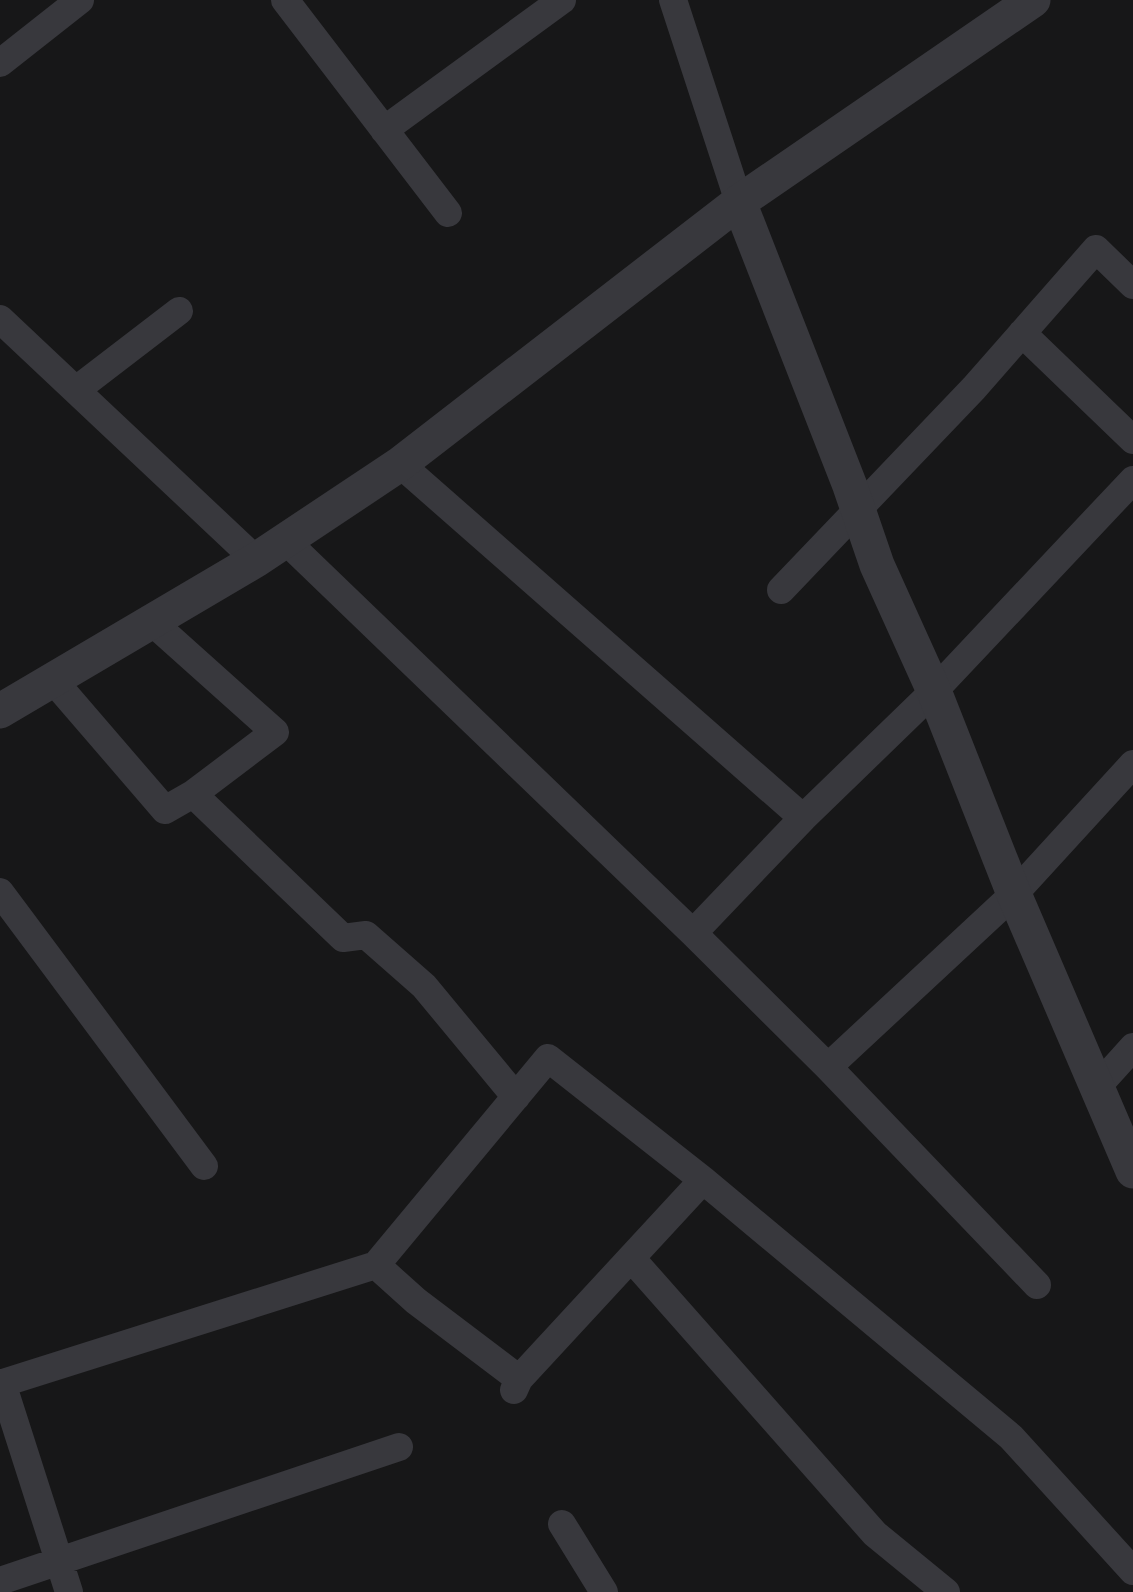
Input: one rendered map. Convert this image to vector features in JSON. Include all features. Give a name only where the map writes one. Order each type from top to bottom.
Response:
[{"type":"street","points":[[0,63],[80,0]]},
{"type":"street","points":[[286,0],[448,212]]},
{"type":"street","points":[[384,130],[562,0]]},
{"type":"street","points":[[673,0],[739,202],[877,565],[934,691],[1014,894],[1133,1171]]},
{"type":"street","points":[[5,701],[52,680],[271,551],[400,464],[739,202],[1034,0]]},
{"type":"street","points":[[781,590],[974,388],[1096,249],[1133,285]]},
{"type":"street","points":[[76,390],[178,311]]},
{"type":"street","points":[[0,319],[76,390],[271,551],[693,933],[828,1067],[1036,1285]]},
{"type":"street","points":[[1022,333],[1133,440]]},
{"type":"street","points":[[400,464],[804,818]]},
{"type":"street","points":[[693,933],[934,691],[1133,480]]},
{"type":"street","points":[[52,680],[165,810],[193,794],[275,732],[150,622]]},
{"type":"street","points":[[828,1067],[1014,894],[1133,764]]},
{"type":"street","points":[[193,794],[342,938],[366,936],[424,986],[516,1097]]},
{"type":"street","points":[[0,892],[204,1166]]},
{"type":"street","points":[[1097,1087],[1133,1047]]},
{"type":"street","points":[[69,1592],[1,1383],[376,1265],[548,1058],[703,1180],[1011,1437],[1133,1572]]},
{"type":"street","points":[[376,1265],[516,1384],[703,1180]]},
{"type":"street","points":[[631,1258],[874,1534],[946,1592]]},
{"type":"street","points":[[0,1581],[399,1448]]},
{"type":"street","points":[[562,1524],[604,1592]]}]
